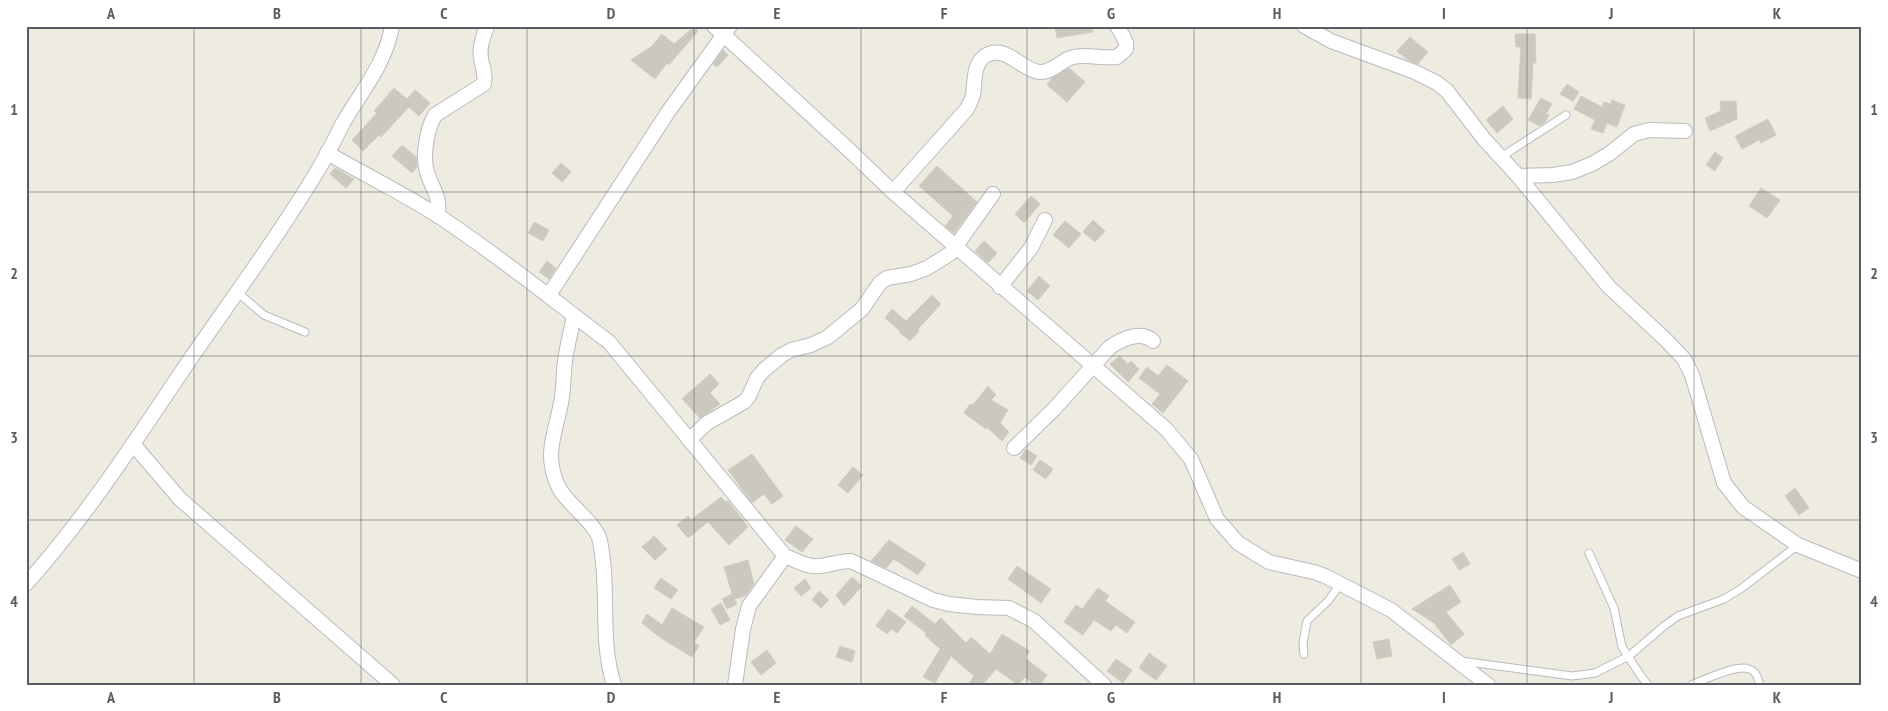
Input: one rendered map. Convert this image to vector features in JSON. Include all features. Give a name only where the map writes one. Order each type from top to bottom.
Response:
[{"type":"street","points":[[26,584],[50,557],[133,444],[304,192],[357,99],[376,71],[390,41],[392,26]]},
{"type":"street","points":[[438,216],[439,202],[426,169],[424,157],[430,123],[435,115],[484,84],[485,77],[480,53],[487,26]]},
{"type":"street","points":[[893,192],[967,109],[973,97],[976,68],[985,56],[992,53],[1002,54],[1038,72],[1052,69],[1070,58],[1079,56],[1116,57],[1126,49],[1126,43],[1116,26]]},
{"type":"street","points":[[1304,26],[1331,41],[1415,72],[1437,82],[1448,90],[1484,139],[1518,176],[1609,287],[1667,341],[1684,360],[1692,375],[1724,483],[1743,507],[1798,545],[1862,571]]},
{"type":"street","points":[[549,294],[723,29],[811,116],[893,192],[1000,287],[1166,429],[1191,459],[1217,518],[1238,543],[1269,562],[1314,572],[1391,610],[1488,685]]},
{"type":"street","points":[[1518,176],[1553,175],[1572,172],[1592,164],[1634,134],[1649,130],[1685,131]]},
{"type":"street","points":[[327,153],[438,216],[549,294],[574,316],[609,342],[785,556],[810,566],[851,560],[934,600],[949,604],[977,607],[1009,608],[1034,621],[1104,685]]},
{"type":"street","points":[[689,440],[707,423],[744,402],[757,378],[782,355],[828,337],[862,309],[880,283],[887,278],[911,274],[927,268],[945,257],[956,247],[993,194]]},
{"type":"street","points":[[1000,287],[1031,248],[1045,220]]},
{"type":"street","points":[[574,316],[565,359],[561,402],[554,427],[550,457],[552,471],[563,496],[593,527],[600,538],[606,611],[605,640],[614,685]]},
{"type":"street","points":[[1014,448],[1054,409],[1110,347],[1120,341],[1140,335],[1148,336],[1153,341]]},
{"type":"street","points":[[133,444],[180,499],[393,685]]},
{"type":"street","points":[[735,685],[743,629],[749,606],[785,556]]},
{"type":"lane","points":[[1501,157],[1566,115]]},
{"type":"lane","points":[[236,292],[264,314],[305,332]]},
{"type":"lane","points":[[1454,660],[1572,676],[1595,673],[1629,656],[1678,616],[1724,599],[1742,588],[1798,545]]},
{"type":"lane","points":[[1589,553],[1614,608],[1622,647],[1648,685]]},
{"type":"lane","points":[[1304,654],[1303,643],[1307,621],[1328,600],[1340,584]]},
{"type":"lane","points":[[1691,685],[1736,668],[1748,668],[1754,672],[1760,685]]},
{"type":"building","points":[[1055,26],[1092,26],[1093,32],[1057,38]]},
{"type":"building","points":[[694,27],[698,31],[669,65],[667,63],[655,79],[631,60],[652,46],[662,34],[674,44]]},
{"type":"building","points":[[1515,34],[1535,34],[1536,63],[1533,63],[1531,99],[1518,98],[1521,47],[1516,47]]},
{"type":"building","points":[[1410,37],[1428,52],[1418,64],[1408,60],[1397,51]]},
{"type":"building","points":[[723,50],[728,55],[717,67],[713,64]]},
{"type":"building","points":[[1069,68],[1085,82],[1067,102],[1047,85],[1052,78]]},
{"type":"building","points":[[1567,84],[1579,92],[1573,101],[1560,94]]},
{"type":"building","points":[[394,88],[407,99],[415,90],[430,103],[419,116],[409,107],[381,137],[379,135],[363,151],[352,140],[377,113],[374,111]]},
{"type":"building","points":[[1581,96],[1602,107],[1604,102],[1611,104],[1612,100],[1625,105],[1617,127],[1607,123],[1603,133],[1591,129],[1595,120],[1574,109]]},
{"type":"building","points":[[1541,98],[1552,104],[1546,114],[1549,115],[1540,126],[1528,120]]},
{"type":"building","points":[[1720,101],[1736,101],[1737,119],[1710,131],[1705,118],[1721,111]]},
{"type":"building","points":[[1503,106],[1513,119],[1497,133],[1486,120]]},
{"type":"building","points":[[1768,119],[1776,135],[1761,143],[1759,140],[1742,149],[1735,136]]},
{"type":"building","points":[[402,145],[416,157],[417,167],[412,173],[392,156]]},
{"type":"building","points":[[1715,152],[1723,158],[1715,171],[1706,165]]},
{"type":"building","points":[[561,163],[571,172],[562,182],[552,173]]},
{"type":"building","points":[[937,166],[977,202],[954,233],[945,226],[953,216],[919,186]]},
{"type":"building","points":[[335,168],[354,179],[346,188],[330,174]]},
{"type":"building","points":[[1761,188],[1780,200],[1767,218],[1749,206]]},
{"type":"building","points":[[1031,196],[1040,204],[1024,223],[1015,214]]},
{"type":"building","points":[[1093,220],[1105,231],[1095,242],[1083,232]]},
{"type":"building","points":[[1065,221],[1081,234],[1069,248],[1053,235]]},
{"type":"building","points":[[534,222],[549,230],[543,241],[528,233]]},
{"type":"building","points":[[984,241],[997,253],[988,263],[975,251]]},
{"type":"building","points":[[547,261],[556,268],[549,279],[539,272]]},
{"type":"building","points":[[1039,276],[1050,286],[1038,300],[1027,291]]},
{"type":"building","points":[[932,295],[941,304],[918,329],[919,331],[910,341],[885,318],[892,309],[906,321]]},
{"type":"building","points":[[1120,356],[1128,364],[1131,361],[1139,369],[1128,382],[1110,364]]},
{"type":"building","points":[[1167,365],[1188,381],[1163,413],[1152,404],[1160,394],[1139,378],[1147,367],[1158,376]]},
{"type":"building","points":[[710,374],[719,384],[710,393],[720,404],[700,418],[682,399]]},
{"type":"building","points":[[988,386],[996,395],[991,400],[1008,410],[1000,423],[1009,432],[1002,441],[987,427],[986,429],[964,413]]},
{"type":"building","points":[[1026,449],[1037,456],[1031,465],[1020,458]]},
{"type":"building","points":[[752,454],[783,496],[772,504],[764,494],[752,503],[728,470]]},
{"type":"building","points":[[1040,460],[1053,469],[1046,479],[1033,470]]},
{"type":"building","points":[[853,467],[863,475],[848,493],[838,485]]},
{"type":"building","points":[[1795,488],[1809,508],[1799,515],[1785,496]]},
{"type":"building","points":[[721,497],[726,502],[728,501],[748,527],[729,545],[708,522],[688,538],[677,525],[688,516],[691,520]]},
{"type":"building","points":[[796,526],[813,539],[802,552],[785,540]]},
{"type":"building","points":[[654,536],[667,549],[655,560],[642,547]]},
{"type":"building","points":[[889,540],[926,564],[918,575],[894,559],[886,568],[871,561]]},
{"type":"building","points":[[1463,552],[1470,564],[1459,570],[1452,559]]},
{"type":"building","points":[[748,560],[754,584],[745,596],[734,599],[737,604],[727,609],[722,599],[732,594],[724,567]]},
{"type":"building","points":[[1017,566],[1051,589],[1041,603],[1008,579]]},
{"type":"building","points":[[852,577],[862,586],[844,606],[836,595]]},
{"type":"building","points":[[661,578],[678,590],[671,599],[654,588]]},
{"type":"building","points":[[805,579],[811,588],[801,596],[794,588]]},
{"type":"building","points":[[1450,585],[1461,602],[1446,612],[1464,634],[1451,645],[1434,623],[1412,609]]},
{"type":"building","points":[[1098,588],[1109,596],[1105,601],[1135,622],[1127,633],[1116,625],[1111,631],[1094,620],[1083,635],[1064,622],[1076,605],[1082,609]]},
{"type":"building","points":[[819,591],[829,600],[821,608],[812,600]]},
{"type":"building","points":[[721,603],[730,620],[720,625],[711,609]]},
{"type":"building","points":[[912,606],[935,624],[941,618],[966,643],[971,637],[990,654],[1002,634],[1030,651],[1025,658],[1047,675],[1040,685],[1034,685],[1025,677],[1018,685],[996,669],[982,685],[968,685],[974,676],[951,656],[935,683],[923,677],[940,649],[925,635],[926,633],[904,616]]},
{"type":"building","points":[[672,608],[704,627],[694,642],[699,646],[692,657],[661,638],[642,623],[647,614],[662,625]]},
{"type":"building","points":[[888,609],[906,622],[897,633],[891,629],[887,634],[876,626]]},
{"type":"building","points":[[1389,639],[1392,656],[1377,659],[1373,642]]},
{"type":"building","points":[[840,646],[855,651],[852,662],[836,657]]},
{"type":"building","points":[[767,650],[776,663],[761,675],[751,662]]},
{"type":"building","points":[[1149,653],[1167,666],[1156,680],[1139,668]]},
{"type":"building","points":[[1116,659],[1132,670],[1123,683],[1107,671]]}]
